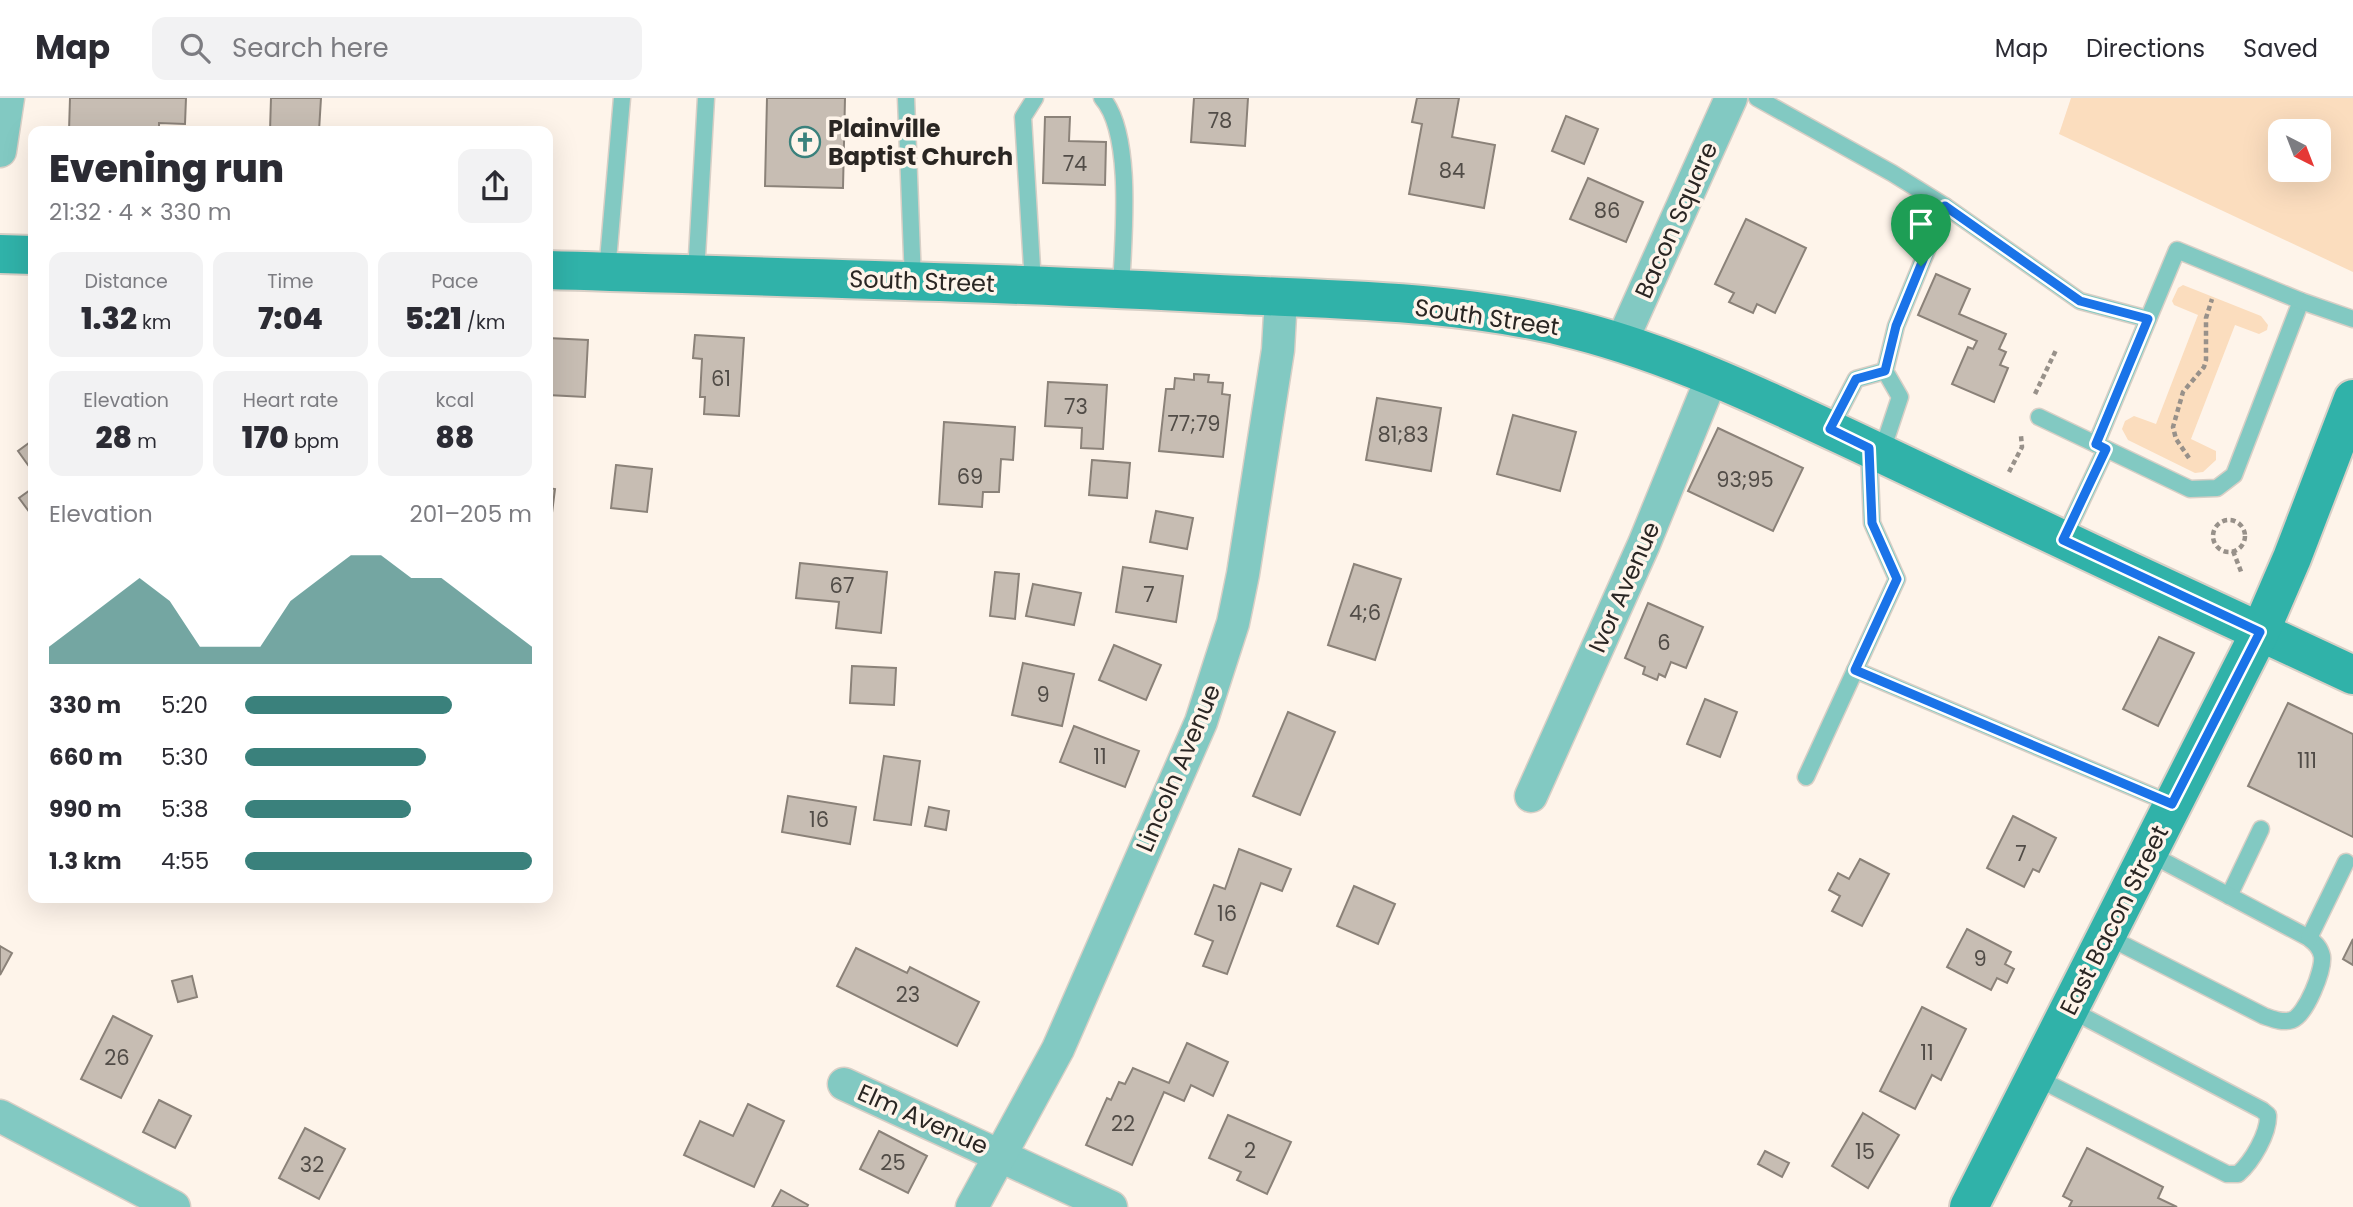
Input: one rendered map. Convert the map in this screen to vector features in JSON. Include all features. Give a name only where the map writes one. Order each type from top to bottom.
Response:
[{"type":"main road","points":[[0,254],[28,256]]},
{"type":"main road","name":"South Street","points":[[553,270],[1121,288],[1411,305],[1522,318],[1621,343],[1712,377],[1830,429],[2353,675]]},
{"type":"main road","name":"East Bacon Street","points":[[1969,1207],[2260,632],[2292,558],[2353,399]]},
{"type":"street","points":[[0,151],[8,98]]},
{"type":"street","name":"Bacon Square","points":[[1621,343],[1731,98]]},
{"type":"street","name":"Lincoln Avenue","points":[[972,1207],[1058,1049],[1201,722],[1217,675],[1243,574],[1276,361],[1281,297]]},
{"type":"street","name":"Ivor Avenue","points":[[1531,796],[1644,544],[1712,377]]},
{"type":"street","name":"Elm Avenue","points":[[845,1084],[1111,1207]]},
{"type":"street","points":[[0,1116],[168,1206]]},
{"type":"lane","points":[[607,272],[622,98]]},
{"type":"lane","points":[[696,275],[706,98]]},
{"type":"lane","points":[[906,98],[913,281]]},
{"type":"lane","points":[[1033,285],[1023,117],[1035,98]]},
{"type":"lane","points":[[1102,98],[1111,112],[1122,149],[1125,215],[1121,288]]},
{"type":"lane","points":[[1757,98],[1892,173],[1945,206],[2080,301],[2148,319]]},
{"type":"lane","points":[[1806,777],[1897,579],[1872,523],[1875,451],[1900,397],[1885,371],[1896,326],[1945,206]]},
{"type":"lane","points":[[2063,540],[2177,250],[2301,301],[2353,319]]},
{"type":"lane","points":[[2039,417],[2190,489],[2217,488],[2234,475],[2301,301]]},
{"type":"lane","points":[[1830,429],[1856,379],[1885,371]]},
{"type":"lane","points":[[1855,670],[2172,804]]},
{"type":"lane","points":[[2230,896],[2261,829]]},
{"type":"lane","points":[[2106,936],[2264,1016],[2280,1021],[2292,1020],[2301,1014],[2322,969],[2322,955],[2318,946],[2309,938],[2148,853]]},
{"type":"lane","points":[[2309,938],[2346,862]]},
{"type":"lane","points":[[2035,1077],[2227,1174],[2238,1174],[2247,1166],[2269,1124],[2268,1115],[2262,1110],[2069,1009]]},
{"type":"path","points":[[2195,468],[2176,439],[2173,427],[2182,392],[2204,367],[2206,318],[2212,299]]},
{"type":"path","points":[[2230,519],[2244,529],[2242,545],[2233,551],[2219,550],[2212,534],[2215,526],[2230,519]]},
{"type":"path","points":[[2233,551],[2242,575]]},
{"type":"shaded area","points":[[2071,98],[2353,98],[2353,272],[2059,134]]},
{"type":"shaded area","points":[[2183,285],[2261,316],[2268,325],[2267,330],[2259,334],[2235,325],[2191,439],[2216,451],[2216,460],[2203,472],[2195,473],[2128,440],[2122,429],[2125,421],[2134,416],[2156,424],[2198,315],[2174,305],[2172,301],[2178,288]]},
{"type":"building","points":[[70,98],[186,98],[185,124],[69,126]]},
{"type":"building","points":[[271,98],[321,98],[319,126],[270,126]]},
{"type":"building","name":"Plainville Baptist Church","points":[[767,98],[845,98],[843,188],[765,186]]},
{"type":"building","points":[[1194,98],[1248,98],[1245,146],[1191,142]]},
{"type":"building","points":[[1417,98],[1459,98],[1452,137],[1495,145],[1484,208],[1409,194],[1422,124],[1412,122]]},
{"type":"building","points":[[1566,116],[1598,129],[1584,164],[1552,151]]},
{"type":"building","points":[[1045,117],[1070,117],[1069,141],[1106,142],[1105,185],[1043,183]]},
{"type":"building","points":[[1588,178],[1643,202],[1626,242],[1570,219]]},
{"type":"building","points":[[1746,219],[1806,248],[1775,313],[1757,304],[1753,313],[1729,302],[1734,293],[1715,284]]},
{"type":"building","points":[[1936,274],[1970,289],[1959,314],[2006,334],[1999,349],[2006,352],[2000,365],[2008,368],[1994,402],[1952,384],[1968,347],[1973,349],[1977,341],[1918,315]]},
{"type":"building","points":[[695,335],[744,338],[739,416],[704,414],[705,397],[700,397],[702,359],[693,358]]},
{"type":"building","points":[[553,338],[588,340],[585,397],[553,395]]},
{"type":"building","points":[[1194,374],[1209,375],[1208,382],[1223,383],[1222,394],[1230,395],[1223,457],[1159,451],[1166,389],[1174,389],[1175,378],[1194,380]]},
{"type":"building","points":[[1048,382],[1107,385],[1103,449],[1081,448],[1082,428],[1045,426]]},
{"type":"building","points":[[1377,398],[1441,408],[1431,471],[1366,460]]},
{"type":"building","points":[[1513,415],[1576,432],[1560,491],[1497,474]]},
{"type":"building","points":[[944,422],[1015,427],[1013,460],[1001,459],[999,492],[983,492],[982,507],[939,504]]},
{"type":"building","points":[[1718,428],[1803,468],[1773,531],[1688,491]]},
{"type":"building","points":[[28,444],[28,465],[18,451]]},
{"type":"building","points":[[1092,460],[1130,463],[1127,498],[1089,495]]},
{"type":"building","points":[[616,465],[652,469],[647,512],[611,508]]},
{"type":"building","points":[[28,492],[28,510],[19,498]]},
{"type":"building","points":[[1156,511],[1193,518],[1187,549],[1150,542]]},
{"type":"building","points":[[800,563],[887,572],[881,633],[836,628],[839,602],[796,598]]},
{"type":"building","points":[[1354,564],[1401,579],[1375,660],[1328,645]]},
{"type":"building","points":[[1123,567],[1183,576],[1176,622],[1116,612]]},
{"type":"building","points":[[995,572],[1019,574],[1015,619],[990,616]]},
{"type":"building","points":[[1033,584],[1081,593],[1074,625],[1026,616]]},
{"type":"building","points":[[1648,603],[1703,627],[1686,668],[1671,662],[1665,677],[1659,674],[1657,680],[1643,674],[1645,667],[1625,658]]},
{"type":"building","points":[[2159,637],[2194,653],[2158,726],[2123,709]]},
{"type":"building","points":[[1114,645],[1161,665],[1146,700],[1099,680]]},
{"type":"building","points":[[1023,663],[1074,674],[1062,726],[1012,715]]},
{"type":"building","points":[[852,666],[896,668],[894,705],[850,703]]},
{"type":"building","points":[[1705,699],[1737,712],[1720,757],[1687,744]]},
{"type":"building","points":[[2288,703],[2353,734],[2353,837],[2248,786]]},
{"type":"building","points":[[1288,712],[1335,732],[1300,815],[1253,796]]},
{"type":"building","points":[[1074,726],[1139,751],[1125,787],[1060,762]]},
{"type":"building","points":[[884,756],[920,761],[911,825],[874,820]]},
{"type":"building","points":[[788,796],[856,807],[850,844],[782,832]]},
{"type":"building","points":[[929,807],[949,811],[946,830],[925,826]]},
{"type":"building","points":[[2013,816],[2056,838],[2039,872],[2033,869],[2024,887],[1987,868]]},
{"type":"building","points":[[1239,849],[1291,869],[1282,891],[1261,883],[1227,974],[1203,966],[1213,941],[1195,934],[1214,885],[1225,889]]},
{"type":"building","points":[[1860,859],[1889,874],[1862,926],[1832,911],[1840,896],[1829,890],[1838,873],[1849,879]]},
{"type":"building","points":[[1354,886],[1395,904],[1378,944],[1337,926]]},
{"type":"building","points":[[1967,929],[2011,952],[2005,964],[2014,969],[2007,983],[1997,978],[1991,990],[1947,967]]},
{"type":"building","points":[[2353,939],[2353,965],[2343,959]]},
{"type":"building","points":[[0,946],[12,953],[0,975]]},
{"type":"building","points":[[856,948],[907,973],[910,967],[979,1002],[957,1046],[837,986]]},
{"type":"building","points":[[192,976],[197,997],[178,1002],[172,981]]},
{"type":"building","points":[[1922,1007],[1966,1029],[1941,1080],[1932,1075],[1915,1109],[1880,1091]]},
{"type":"building","points":[[113,1016],[152,1036],[121,1098],[81,1079]]},
{"type":"building","points":[[1187,1043],[1228,1062],[1213,1096],[1191,1085],[1184,1101],[1164,1092],[1132,1165],[1086,1145],[1107,1098],[1111,1100],[1119,1082],[1125,1084],[1133,1068],[1169,1083]]},
{"type":"building","points":[[159,1100],[191,1116],[175,1148],[143,1132]]},
{"type":"building","points":[[748,1104],[784,1121],[754,1187],[684,1155],[700,1121],[733,1136]]},
{"type":"building","points":[[1863,1113],[1899,1135],[1868,1188],[1832,1166]]},
{"type":"building","points":[[1228,1115],[1291,1142],[1267,1194],[1237,1180],[1241,1172],[1209,1158]]},
{"type":"building","points":[[305,1128],[345,1149],[319,1199],[279,1178]]},
{"type":"building","points":[[879,1131],[927,1156],[908,1193],[860,1169]]},
{"type":"building","points":[[2087,1148],[2163,1187],[2158,1198],[2177,1207],[2069,1207],[2072,1201],[2063,1196]]},
{"type":"building","points":[[1765,1151],[1789,1163],[1782,1177],[1758,1164]]},
{"type":"building","points":[[781,1190],[808,1205],[807,1207],[772,1207]]},
{"type":"place","name":"Plainville Baptist Church","points":[[805,142]]},
{"type":"route","points":[[1945,206],[2080,301],[2148,319],[2096,444],[2106,449],[2063,540],[2260,632],[2172,804],[1855,670],[1897,579],[1872,523],[1869,448],[1830,429],[1856,379],[1885,371],[1896,326],[1921,266],[1945,206]]}]
